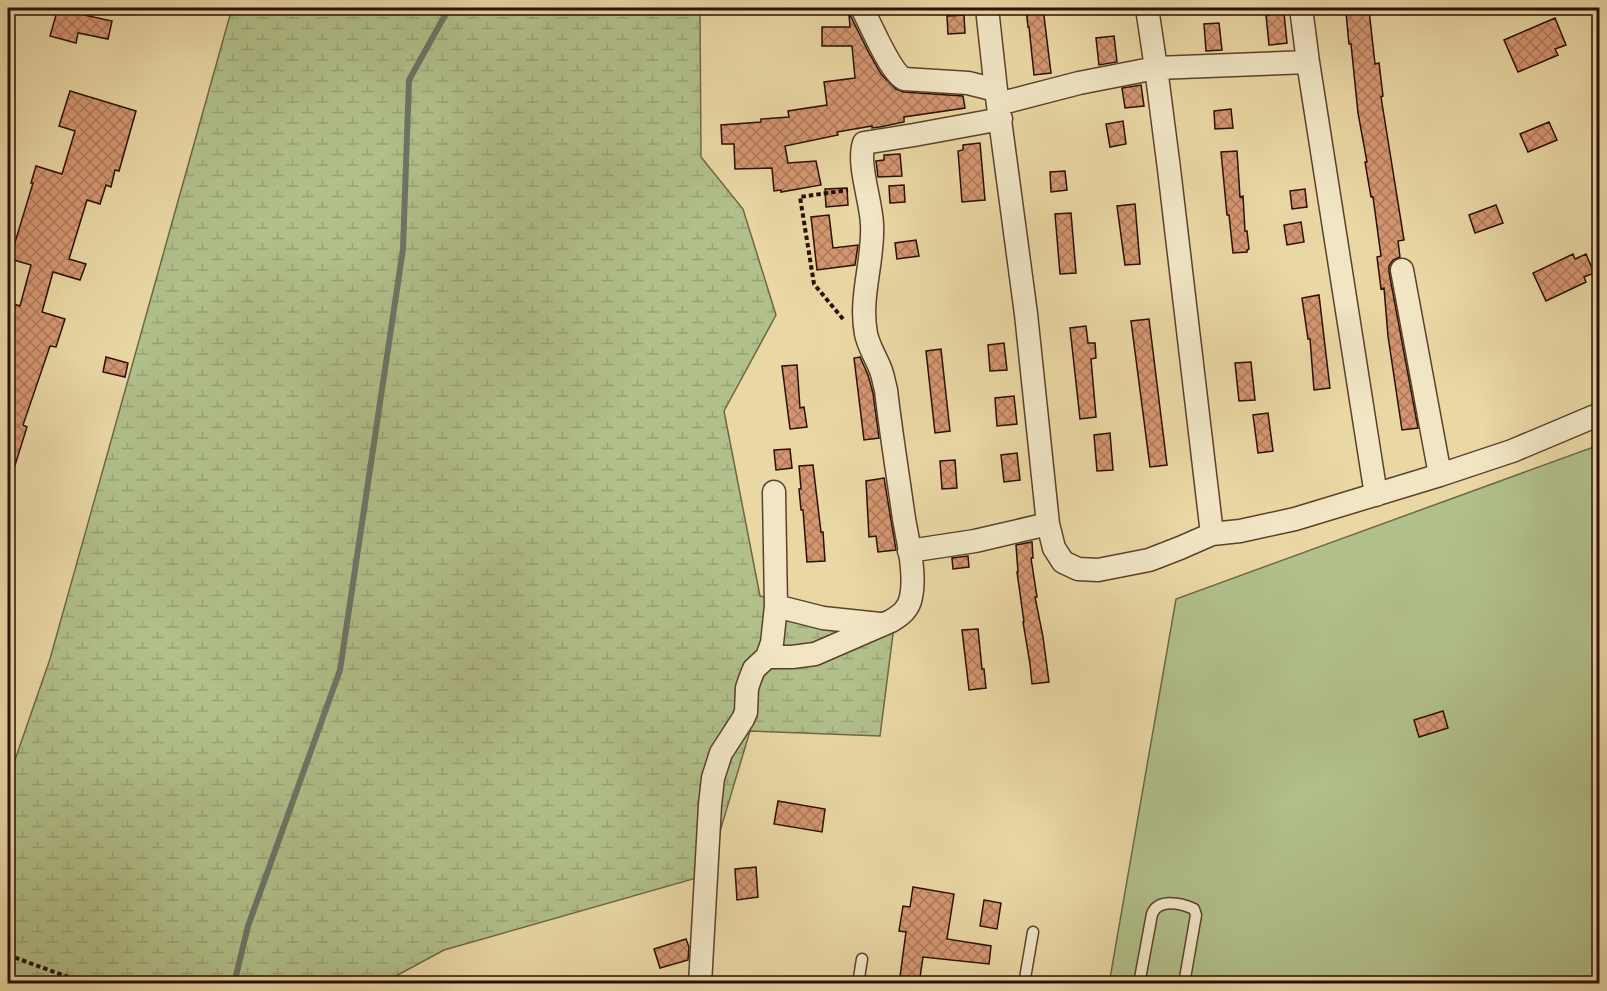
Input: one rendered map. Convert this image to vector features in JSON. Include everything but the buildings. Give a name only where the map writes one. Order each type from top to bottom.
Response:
[{"type":"street","points":[[862,8],[898,76],[904,79],[968,83],[998,104]]},
{"type":"street","points":[[987,8],[1026,314],[1048,524],[1054,548],[1063,562],[1078,569],[1098,570],[1149,560],[1212,534],[1240,531],[1295,519],[1440,475],[1512,451],[1599,414]]},
{"type":"street","points":[[1147,8],[1212,534]]},
{"type":"street","points":[[1301,8],[1376,495]]},
{"type":"street","points":[[766,657],[815,654],[883,624],[909,607],[912,585],[909,551],[884,378],[866,332],[864,294],[872,224],[862,156],[864,143],[914,135],[998,104],[1079,82],[1156,68],[1308,62]]},
{"type":"street","points":[[1402,270],[1440,475]]},
{"type":"street","points":[[700,984],[713,778],[721,753],[746,712],[747,688],[754,669],[766,657],[772,643],[776,606],[774,492]]},
{"type":"street","points":[[909,551],[975,541],[1048,524]]},
{"type":"street","points":[[776,606],[824,618],[883,624]]},
{"type":"lane","points":[[1139,984],[1152,914],[1159,904],[1165,903],[1188,906],[1194,909],[1196,915],[1184,984]]},
{"type":"lane","points":[[1024,984],[1033,932]]},
{"type":"lane","points":[[858,984],[862,959]]},
{"type":"path","points":[[844,320],[814,284],[801,197],[855,189],[868,195]]},
{"type":"path","points":[[8,955],[87,984]]},
{"type":"green space","points":[[232,8],[700,8],[701,157],[743,209],[776,315],[724,411],[760,596],[895,618],[880,736],[750,731],[707,875],[444,950],[383,983],[8,984],[8,780],[50,659]]},
{"type":"green space","points":[[1599,445],[1599,983],[1109,984],[1176,599]]},
{"type":"waterway","points":[[234,984],[248,926],[340,670],[403,249],[409,80],[449,8]]}]
